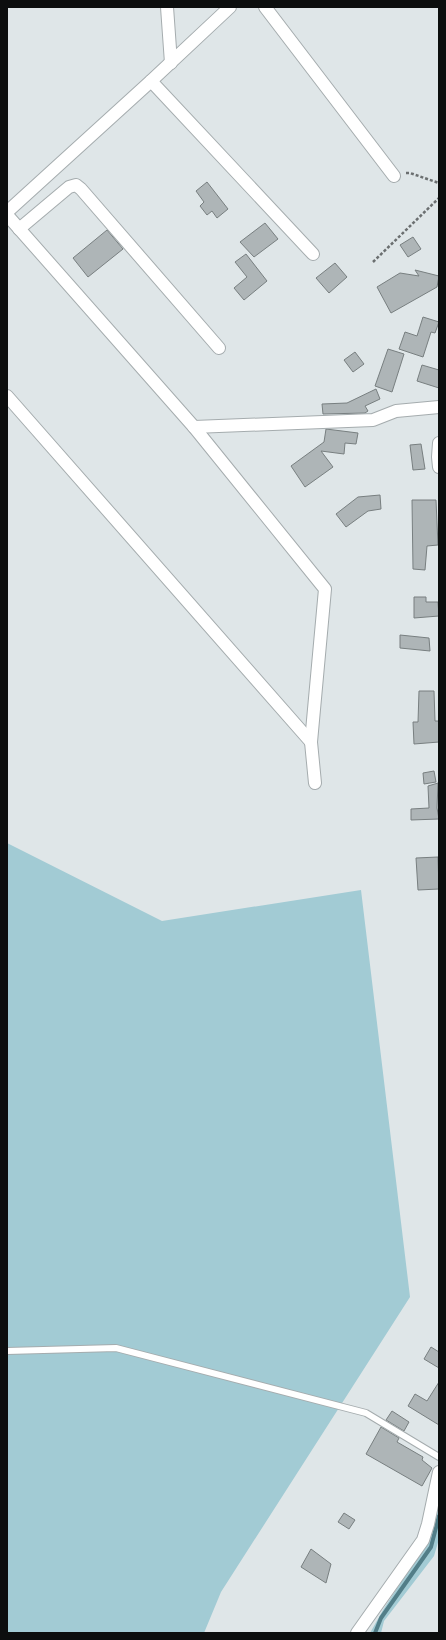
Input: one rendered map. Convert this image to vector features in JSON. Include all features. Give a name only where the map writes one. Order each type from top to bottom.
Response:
[{"type":"street","points":[[167,7],[171,63]]},
{"type":"street","points":[[230,7],[7,213],[194,427],[325,589],[311,742],[316,783]]},
{"type":"street","points":[[265,7],[394,176]]},
{"type":"street","points":[[151,81],[313,254]]},
{"type":"street","points":[[19,228],[69,187],[76,185],[218,348]]},
{"type":"street","points":[[7,396],[311,742]]},
{"type":"street","points":[[194,427],[372,420],[396,410],[439,407]]},
{"type":"street","points":[[439,443],[439,467]]},
{"type":"street","points":[[357,1633],[423,1540],[439,1475]]},
{"type":"lane","points":[[7,1351],[116,1348],[366,1413],[439,1457]]},
{"type":"path","points":[[394,176],[410,173],[439,183]]},
{"type":"path","points":[[373,262],[439,198]]},
{"type":"shaded area","points":[[7,843],[162,921],[361,890],[410,1297],[221,1592],[204,1633],[7,1633]]},
{"type":"shaded area","points":[[439,1494],[439,1539],[434,1556],[384,1621],[381,1633],[370,1633],[427,1542]]},
{"type":"building","points":[[207,182],[228,209],[217,218],[212,211],[207,215],[200,206],[204,202],[196,191]]},
{"type":"building","points":[[265,223],[278,239],[254,257],[240,242]]},
{"type":"building","points":[[107,230],[123,249],[88,277],[73,258]]},
{"type":"building","points":[[413,237],[421,249],[408,257],[400,245]]},
{"type":"building","points":[[246,254],[267,281],[244,300],[234,288],[247,277],[235,262]]},
{"type":"building","points":[[335,263],[347,277],[329,293],[316,278]]},
{"type":"building","points":[[415,270],[439,276],[437,287],[391,313],[377,287],[400,273],[419,276]]},
{"type":"building","points":[[423,317],[439,322],[435,333],[431,332],[423,357],[399,349],[405,332],[417,336]]},
{"type":"building","points":[[388,349],[404,354],[392,392],[375,386]]},
{"type":"building","points":[[355,352],[364,364],[353,372],[344,360]]},
{"type":"building","points":[[422,365],[439,370],[439,388],[417,381]]},
{"type":"building","points":[[376,389],[380,399],[365,406],[368,411],[365,413],[323,414],[322,404],[347,403]]},
{"type":"building","points":[[326,429],[358,433],[356,444],[345,443],[344,454],[321,451],[333,467],[305,487],[291,466],[324,442]]},
{"type":"building","points":[[421,444],[425,469],[413,470],[410,445]]},
{"type":"building","points":[[380,495],[381,509],[368,511],[346,527],[336,514],[358,497]]},
{"type":"building","points":[[412,500],[436,500],[438,545],[427,546],[425,570],[413,569]]},
{"type":"building","points":[[414,597],[426,597],[426,602],[438,602],[439,616],[414,618]]},
{"type":"building","points":[[400,635],[429,638],[430,651],[400,648]]},
{"type":"building","points":[[419,691],[434,691],[435,721],[439,721],[439,742],[414,744],[413,722],[418,722]]},
{"type":"building","points":[[434,771],[436,782],[424,784],[423,773]]},
{"type":"building","points":[[438,783],[437,808],[439,819],[411,820],[411,809],[429,808],[428,786]]},
{"type":"building","points":[[438,857],[439,889],[418,890],[416,858]]},
{"type":"building","points":[[431,1347],[439,1352],[439,1368],[424,1359]]},
{"type":"building","points":[[439,1382],[439,1425],[408,1406],[415,1394],[427,1401]]},
{"type":"building","points":[[392,1411],[409,1422],[404,1431],[386,1420]]},
{"type":"building","points":[[381,1427],[399,1438],[397,1442],[423,1457],[422,1460],[432,1468],[422,1486],[366,1454]]},
{"type":"building","points":[[344,1513],[355,1520],[349,1529],[338,1522]]},
{"type":"building","points":[[311,1549],[331,1564],[326,1583],[301,1567]]},
{"type":"waterway","points":[[375,1633],[381,1618],[431,1547],[439,1516]]}]
